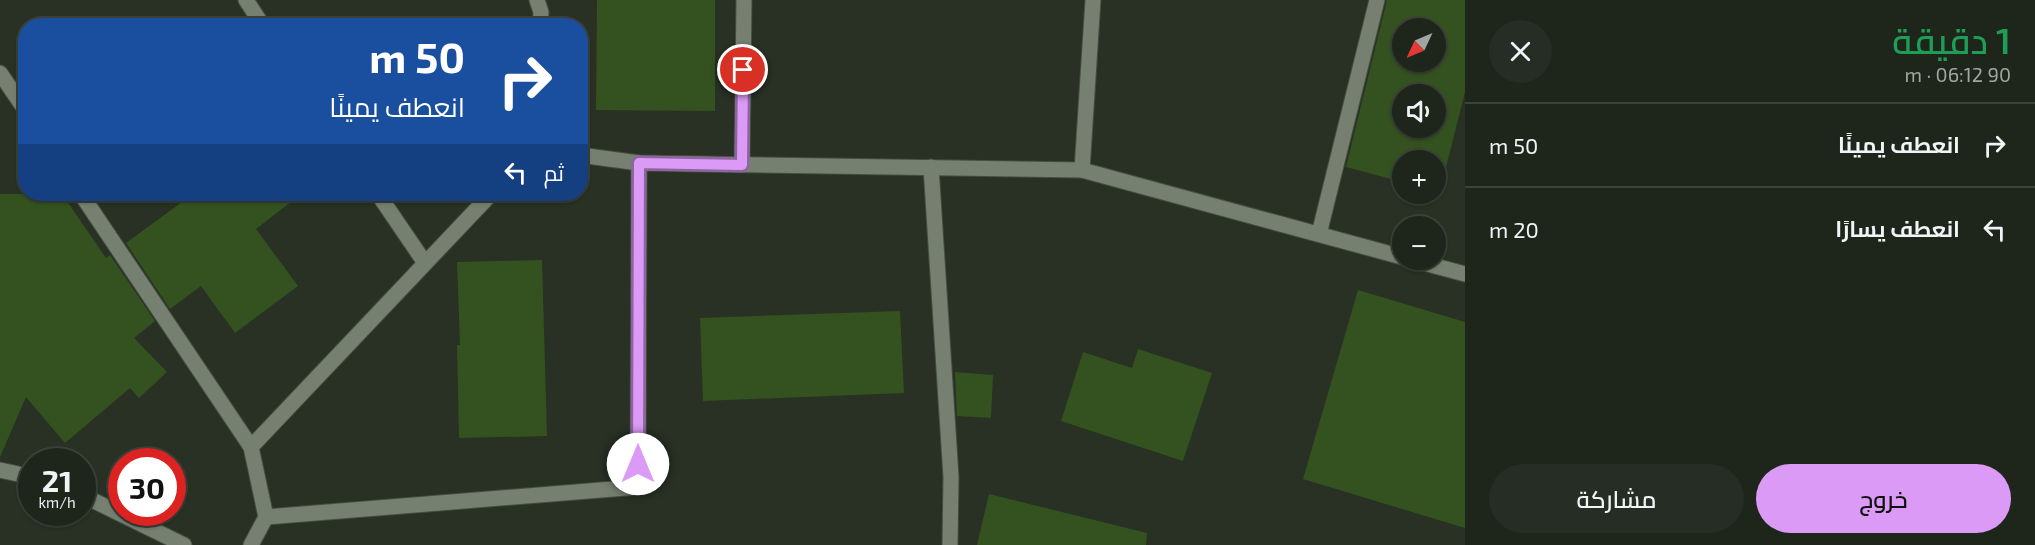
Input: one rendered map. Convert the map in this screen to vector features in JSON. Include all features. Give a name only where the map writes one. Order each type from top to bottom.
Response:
[{"type":"street","points":[[246,0],[258,18]]},
{"type":"street","points":[[537,0],[541,18]]},
{"type":"street","points":[[742,165],[744,0]]},
{"type":"street","points":[[1082,170],[1093,0]]},
{"type":"street","points":[[1319,234],[1377,0]]},
{"type":"street","points":[[0,72],[18,99]]},
{"type":"street","points":[[588,156],[639,163],[1082,170],[1392,254]]},
{"type":"street","points":[[266,517],[638,487],[639,163]]},
{"type":"street","points":[[931,167],[951,477],[950,545]]},
{"type":"street","points":[[86,201],[251,447],[266,517],[250,545]]},
{"type":"street","points":[[383,201],[425,263]]},
{"type":"street","points":[[251,447],[484,201]]},
{"type":"street","points":[[1446,269],[1465,274]]},
{"type":"street","points":[[0,470],[18,474]]},
{"type":"street","points":[[96,502],[184,545]]},
{"type":"building","points":[[597,0],[715,0],[715,111],[596,110]]},
{"type":"building","points":[[1387,0],[1465,0],[1465,92],[1446,167],[1446,150],[1392,150],[1392,179],[1346,167]]},
{"type":"building","points":[[0,194],[18,194],[18,201],[67,201],[106,258],[110,255],[155,321],[134,338],[167,372],[139,398],[130,388],[65,443],[26,397],[0,457]]},
{"type":"building","points":[[183,201],[292,201],[256,229],[298,286],[235,333],[201,286],[170,309],[126,243]]},
{"type":"building","points":[[542,260],[547,436],[459,438],[457,345],[460,345],[457,262]]},
{"type":"building","points":[[1358,290],[1465,322],[1465,528],[1303,479]]},
{"type":"building","points":[[900,311],[904,393],[703,401],[700,318]]},
{"type":"building","points":[[1138,349],[1212,373],[1183,461],[1061,421],[1083,352],[1132,368]]},
{"type":"building","points":[[955,372],[993,375],[991,418],[957,416]]},
{"type":"building","points":[[989,494],[1147,533],[1146,545],[977,545]]},
{"type":"route","points":[[638,464],[639,163],[742,165],[743,70]]}]
